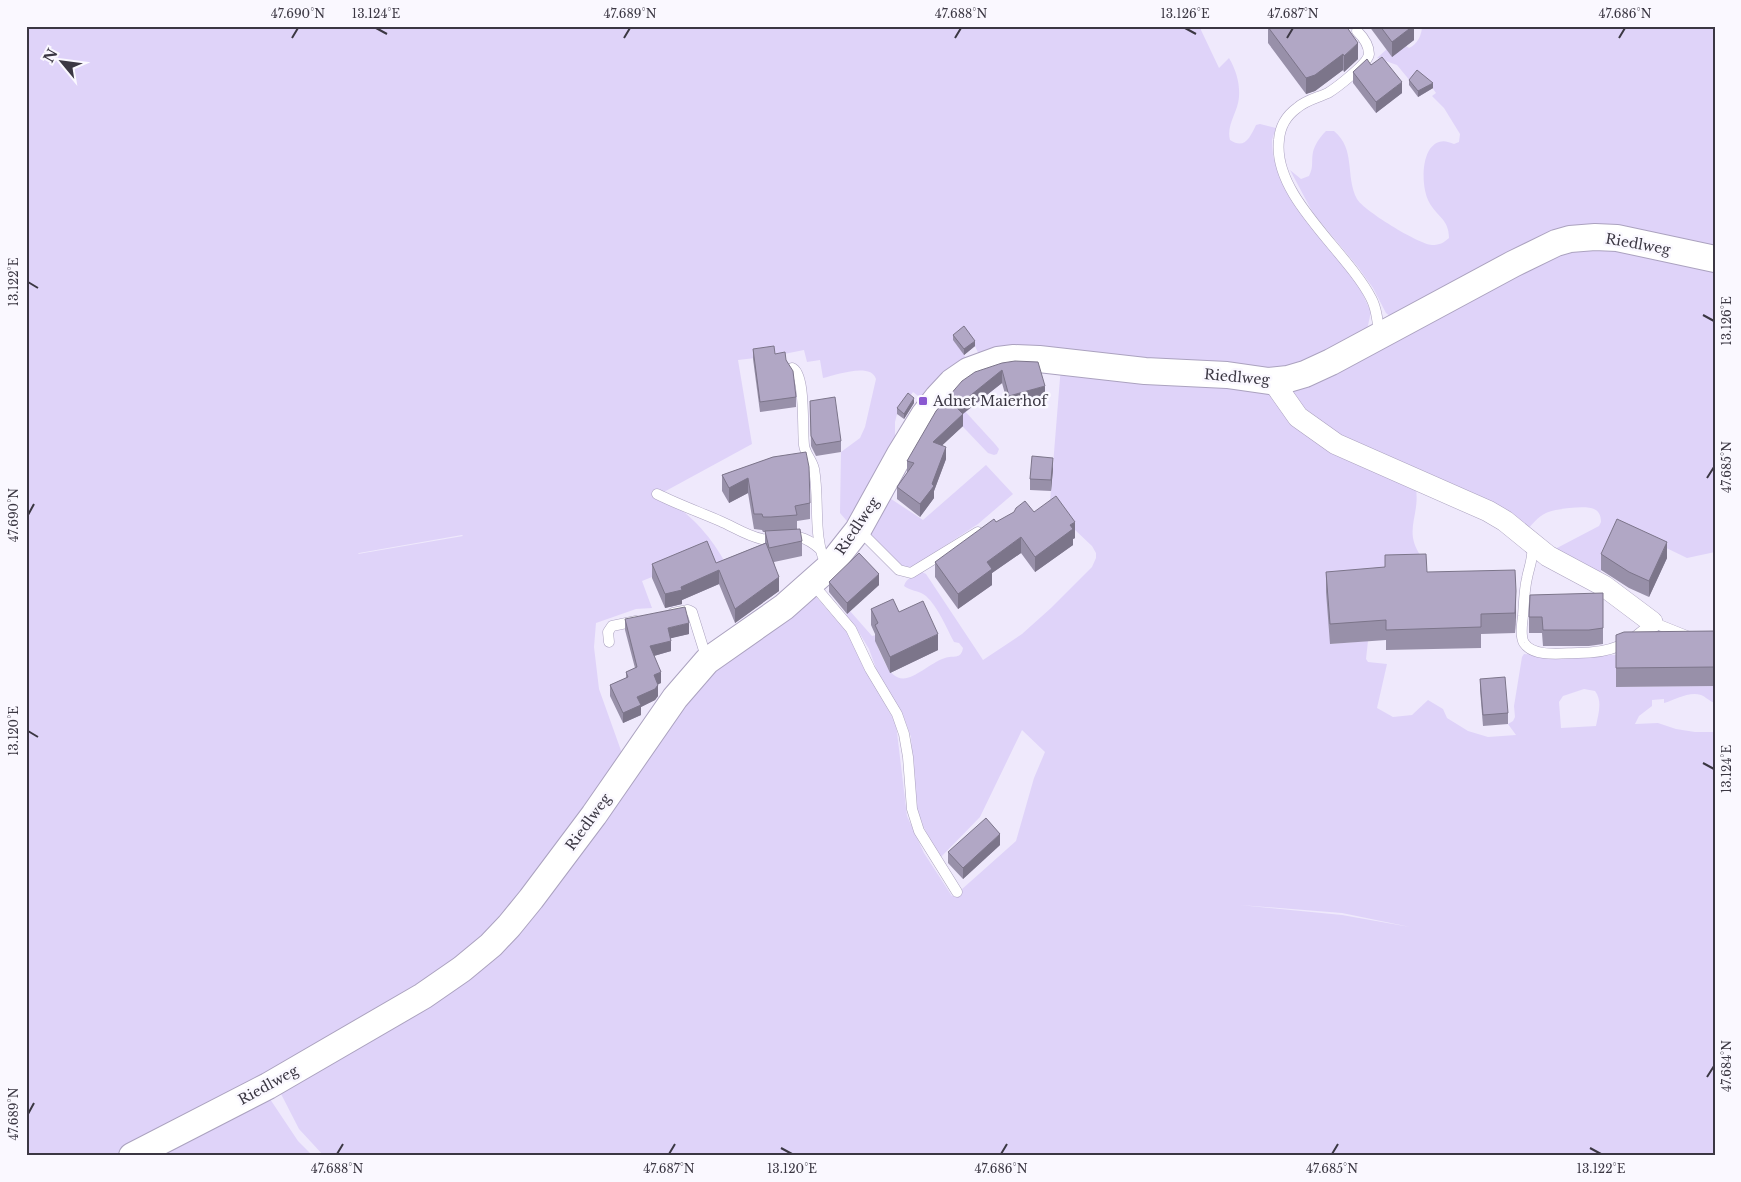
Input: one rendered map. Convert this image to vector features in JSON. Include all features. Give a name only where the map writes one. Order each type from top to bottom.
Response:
[{"type":"street","name":"Riedlweg","points":[[132,1156],[268,1086],[423,996],[462,969],[490,945],[509,926],[531,899],[594,815],[675,698],[707,661],[784,607],[820,567],[858,530],[900,454],[933,403],[952,382],[968,371],[998,360],[1014,358],[1145,371],[1227,375],[1272,380],[1288,379],[1332,362],[1513,264],[1556,243],[1570,239],[1617,238],[1715,259]]},
{"type":"street","points":[[1272,380],[1298,417],[1336,444],[1488,511],[1505,521],[1548,556],[1604,586],[1652,622]]},
{"type":"lane","points":[[1358,31],[1365,40],[1369,56],[1364,63],[1328,92],[1306,101],[1286,117],[1279,140],[1279,154],[1285,176],[1297,200],[1355,274],[1372,299],[1377,315],[1379,336]]},
{"type":"lane","points":[[792,368],[796,369],[798,373],[802,393],[801,453],[814,472],[820,567]]},
{"type":"lane","points":[[657,494],[752,536],[768,539],[800,536],[807,539],[875,677],[897,714],[907,750],[912,809],[916,824],[957,892]]},
{"type":"lane","points":[[858,530],[899,570],[911,573],[971,536],[990,527]]},
{"type":"lane","points":[[1532,544],[1532,560],[1525,588],[1522,631],[1524,642],[1532,650],[1546,653],[1595,653],[1611,650],[1634,639],[1652,622],[1696,638]]},
{"type":"lane","points":[[666,614],[688,610],[692,612],[707,661]]},
{"type":"lane","points":[[609,642],[608,632],[612,626],[648,618]]},
{"type":"shaded area","points":[[26,26],[1201,26],[1201,30],[1219,68],[1229,58],[1237,77],[1239,97],[1231,124],[1230,140],[1235,143],[1243,143],[1249,138],[1256,125],[1260,124],[1276,128],[1272,140],[1273,156],[1287,192],[1356,280],[1371,312],[1366,334],[1297,371],[981,359],[975,346],[964,355],[969,363],[926,402],[913,392],[897,414],[895,445],[852,527],[840,513],[841,452],[860,438],[865,427],[876,379],[873,374],[860,370],[823,378],[820,360],[807,362],[804,350],[738,360],[752,444],[662,493],[651,494],[675,506],[699,526],[714,544],[729,571],[716,577],[707,555],[642,581],[652,608],[636,609],[596,623],[594,647],[599,689],[624,759],[557,857],[454,970],[120,1156],[26,1156]],"holes":[[[462,535],[463,536],[358,554]]]},
{"type":"shaded area","points":[[1422,26],[1715,26],[1715,254],[1603,233],[1391,317],[1386,313],[1373,288],[1358,267],[1313,213],[1290,170],[1301,179],[1309,176],[1316,143],[1326,131],[1334,131],[1341,138],[1348,154],[1353,190],[1361,204],[1392,226],[1425,243],[1437,245],[1449,238],[1445,222],[1432,207],[1426,196],[1424,169],[1428,152],[1433,146],[1441,141],[1454,144],[1459,142],[1460,134],[1444,108],[1432,96],[1436,93],[1431,86],[1411,82],[1397,65],[1377,58],[1387,49],[1392,56],[1406,46],[1412,47],[1421,33]]},
{"type":"shaded area","points":[[1572,242],[1715,269],[1715,552],[1687,558],[1621,526],[1599,575],[1555,551],[1557,548],[1599,526],[1601,518],[1596,510],[1577,507],[1546,513],[1525,532],[1354,448],[1291,397],[1294,384]]},
{"type":"shaded area","points":[[1061,366],[1260,387],[1416,489],[1417,499],[1413,523],[1413,539],[1421,556],[1330,644],[1368,641],[1366,659],[1368,662],[1387,664],[1377,708],[1393,717],[1412,715],[1428,700],[1443,709],[1447,718],[1468,731],[1488,737],[1516,735],[1508,724],[1515,717],[1514,706],[1524,654],[1554,656],[1616,655],[1617,687],[1715,686],[1715,703],[1696,694],[1664,703],[1664,699],[1652,700],[1652,706],[1639,716],[1635,724],[1658,723],[1676,729],[1695,732],[1715,732],[1715,1156],[324,1156],[299,1129],[279,1090],[447,984],[699,676],[811,591],[852,638],[870,677],[896,724],[907,816],[924,853],[952,896],[961,890],[1016,841],[1034,778],[1045,752],[1022,730],[980,817],[940,858],[923,826],[915,803],[911,737],[903,715],[887,693],[869,649],[858,631],[845,616],[850,611],[872,636],[876,635],[877,645],[884,661],[891,672],[897,677],[912,676],[945,658],[959,656],[963,648],[959,643],[954,642],[934,606],[923,594],[904,586],[909,579],[922,572],[926,574],[983,660],[1022,634],[1051,608],[1092,567],[1096,558],[1096,553],[1092,546],[1056,512],[1050,502]],"holes":[[[1584,689],[1595,691],[1599,699],[1596,726],[1561,728],[1559,702],[1563,696]],[[1240,905],[1342,913],[1410,927],[1342,915]]]},
{"type":"shaded area","points":[[945,408],[962,408],[999,449],[997,454],[988,453]]},
{"type":"shaded area","points":[[986,465],[1013,494],[978,524],[914,566],[904,567],[892,559],[869,532],[885,495],[923,520]]},
{"type":"shaded area","points":[[268,1096],[298,1141],[313,1156],[142,1156]]},
{"type":"building","points":[[1269,26],[1346,26],[1358,43],[1344,56],[1343,54],[1315,75],[1306,78]]},
{"type":"building","points":[[1380,26],[1413,26],[1392,42]]},
{"type":"building","points":[[1382,57],[1402,82],[1376,102],[1353,72],[1367,59],[1371,65]]},
{"type":"building","points":[[1417,70],[1433,83],[1418,91],[1409,80]]},
{"type":"building","points":[[964,326],[975,341],[964,349],[953,335]]},
{"type":"building","points":[[774,346],[775,354],[785,352],[786,360],[793,371],[796,397],[760,402],[753,349]]},
{"type":"building","points":[[1015,361],[1038,362],[1045,386],[1009,396],[1002,370],[956,407],[963,414],[933,442],[946,447],[932,484],[934,486],[920,504],[897,487],[914,463],[907,461],[936,411],[962,381],[975,372],[1002,363]]},
{"type":"building","points":[[908,393],[914,398],[904,414],[897,408]]},
{"type":"building","points":[[835,397],[841,441],[816,445],[811,436],[810,401]]},
{"type":"building","points":[[806,452],[809,467],[810,503],[795,506],[797,515],[763,517],[762,514],[754,514],[748,478],[729,488],[722,475],[773,457]]},
{"type":"building","points":[[1032,456],[1053,458],[1051,480],[1030,479]]},
{"type":"building","points":[[1056,496],[1075,522],[1070,525],[1073,529],[1035,557],[1021,537],[987,562],[992,569],[958,594],[935,562],[994,519],[996,522],[1014,512],[1025,501],[1034,512]]},
{"type":"building","points":[[1617,519],[1667,542],[1649,581],[1629,572],[1601,554]]},
{"type":"building","points":[[800,529],[802,541],[769,548],[765,531]]},
{"type":"building","points":[[707,541],[716,563],[766,543],[779,577],[735,609],[719,570],[681,587],[682,590],[665,594],[652,564]]},
{"type":"building","points":[[859,553],[879,574],[847,603],[829,582]]},
{"type":"building","points":[[1426,554],[1427,572],[1515,570],[1515,613],[1481,614],[1481,627],[1386,630],[1386,620],[1330,624],[1326,572],[1385,567],[1385,555]]},
{"type":"building","points":[[1603,593],[1603,628],[1589,630],[1543,630],[1542,617],[1529,617],[1530,595]]},
{"type":"building","points":[[893,599],[899,612],[923,601],[938,634],[890,657],[875,625],[878,623],[871,609]]},
{"type":"building","points":[[685,607],[689,623],[668,628],[671,641],[650,646],[661,672],[654,675],[658,685],[655,689],[637,697],[641,705],[623,713],[610,685],[628,677],[626,672],[637,667],[625,619]]},
{"type":"building","points":[[1715,631],[1715,667],[1616,668],[1616,635],[1624,632]]},
{"type":"building","points":[[1505,677],[1508,713],[1483,715],[1480,679]]},
{"type":"building","points":[[986,818],[1000,834],[963,868],[948,852]]},
{"type":"place","name":"Adnet Maierhof","points":[[923,401]]}]
